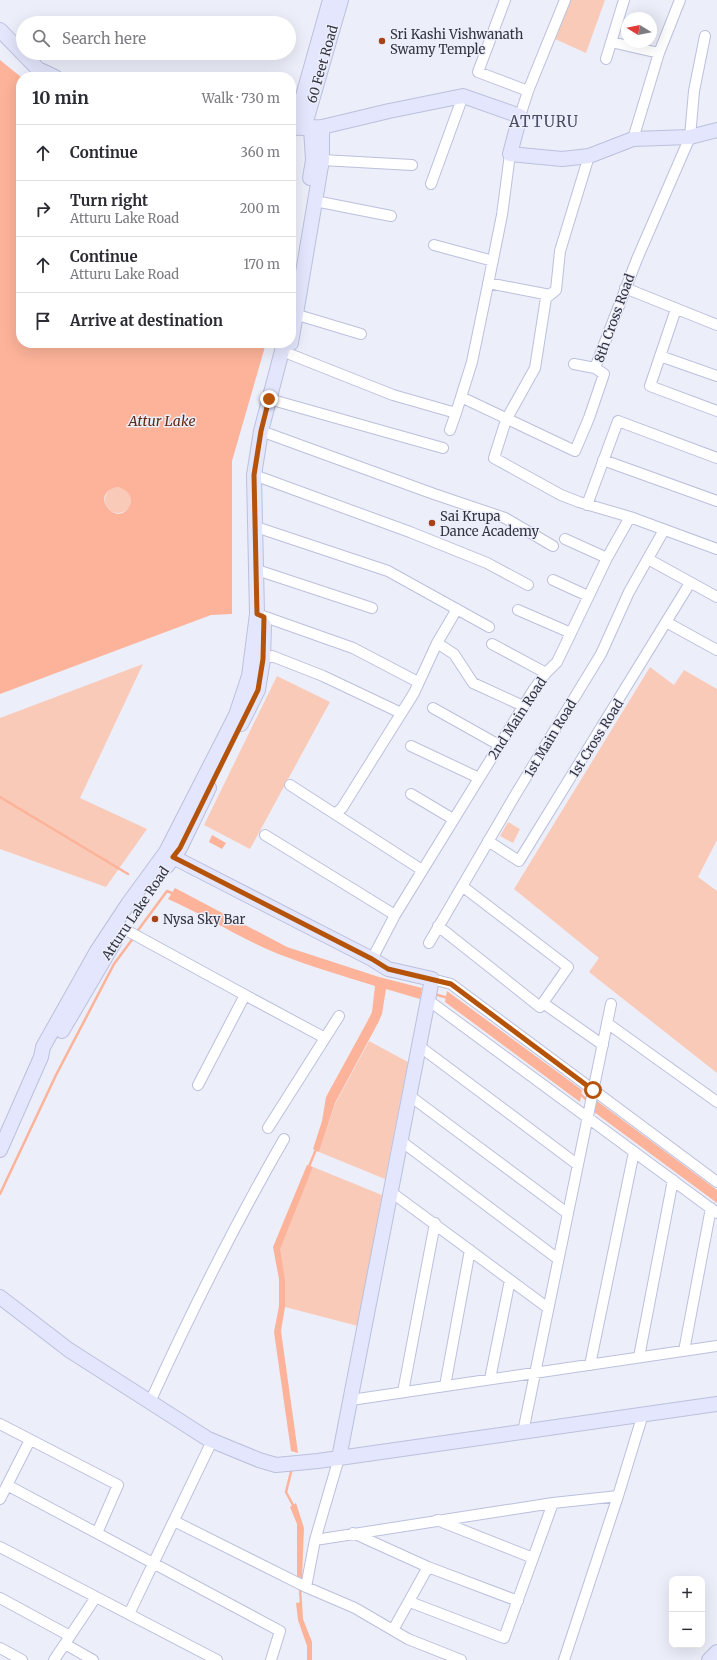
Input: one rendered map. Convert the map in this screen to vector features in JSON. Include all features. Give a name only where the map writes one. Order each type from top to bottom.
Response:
[{"type":"street","name":"60 Feet Road","points":[[304,128],[330,0]]},
{"type":"street","name":"60 Feet Road","points":[[304,128],[341,0]]},
{"type":"street","points":[[504,0],[478,72],[528,90]]},
{"type":"street","points":[[450,430],[472,362],[502,215],[510,154],[520,116],[528,90],[565,0]]},
{"type":"street","points":[[606,59],[624,0]]},
{"type":"street","points":[[633,139],[659,54],[680,0]]},
{"type":"street","points":[[0,30],[16,46]]},
{"type":"street","name":"8th Cross Road","points":[[506,420],[575,451],[589,418],[604,374],[596,368],[625,288],[690,137],[694,91],[705,36]]},
{"type":"street","points":[[611,42],[659,54]]},
{"type":"street","points":[[29,60],[38,69],[44,72]]},
{"type":"street","points":[[431,184],[463,96]]},
{"type":"street","points":[[296,267],[312,160],[304,128],[463,96],[520,116]]},
{"type":"street","name":"Atturu Lake Road","points":[[296,303],[322,160],[304,128]]},
{"type":"street","points":[[510,154],[562,159],[589,156],[633,139],[690,137],[717,130]]},
{"type":"street","points":[[589,156],[560,251],[556,290],[546,298],[535,368],[506,420],[494,458],[561,495],[587,505],[630,517],[717,549]]},
{"type":"street","points":[[322,160],[412,165]]},
{"type":"street","points":[[315,202],[391,216]]},
{"type":"street","points":[[434,245],[493,261]]},
{"type":"street","points":[[488,283],[550,295]]},
{"type":"street","points":[[625,288],[717,325]]},
{"type":"street","points":[[676,309],[650,386],[717,411]]},
{"type":"street","points":[[296,315],[361,334]]},
{"type":"street","name":"Atturu Lake Road","points":[[119,926],[173,857],[183,841],[258,690],[263,659],[260,616],[258,476],[265,433],[288,348]]},
{"type":"street","points":[[290,348],[393,395],[456,413]]},
{"type":"street","points":[[660,356],[717,376]]},
{"type":"street","points":[[574,364],[596,368]]},
{"type":"street","points":[[461,397],[506,420]]},
{"type":"street","points":[[273,400],[443,448]]},
{"type":"street","points":[[587,505],[618,420],[717,458]]},
{"type":"street","points":[[265,433],[505,518],[553,546]]},
{"type":"street","points":[[603,460],[717,501]]},
{"type":"street","points":[[258,476],[410,532],[487,563],[528,585]]},
{"type":"street","name":"2nd Main Road","points":[[372,959],[395,915],[478,778],[523,706],[546,673],[557,662],[607,558],[630,517]]},
{"type":"street","points":[[259,528],[388,571],[489,627]]},
{"type":"street","name":"1st Main Road","points":[[429,943],[488,841],[601,654],[629,592],[664,530]]},
{"type":"street","points":[[565,539],[607,558]]},
{"type":"street","points":[[648,559],[717,597]]},
{"type":"street","points":[[260,571],[372,608]]},
{"type":"street","points":[[553,580],[588,596]]},
{"type":"street","name":"1st Cross Road","points":[[488,841],[519,861],[690,583]]},
{"type":"street","points":[[336,814],[342,808],[414,693],[437,643],[457,609]]},
{"type":"street","points":[[518,610],[571,633]]},
{"type":"street","points":[[260,616],[353,648],[418,682]]},
{"type":"street","name":"Atturu Lake Road","points":[[0,1150],[41,1057],[51,1051],[109,950],[119,926],[166,852],[236,714],[249,676],[260,616]]},
{"type":"street","points":[[666,622],[717,650]]},
{"type":"street","points":[[437,643],[454,654],[473,683],[523,706]]},
{"type":"street","points":[[492,644],[546,673]]},
{"type":"street","points":[[263,659],[272,656],[323,676],[401,713]]},
{"type":"street","points":[[432,708],[499,745]]},
{"type":"street","points":[[411,746],[478,778]]},
{"type":"street","points":[[290,785],[422,870]]},
{"type":"street","points":[[411,794],[453,819]]},
{"type":"street","points":[[265,835],[395,915]]},
{"type":"street","points":[[173,857],[372,959],[388,969],[451,984],[593,1093],[717,1182]]},
{"type":"street","points":[[438,926],[540,1007],[568,967],[462,886]]},
{"type":"street","points":[[119,926],[325,1038]]},
{"type":"street","points":[[306,1587],[315,1540],[339,1458],[432,979]]},
{"type":"street","points":[[198,1085],[245,994]]},
{"type":"street","points":[[428,1000],[588,1113],[634,1152],[714,1211],[684,1351]]},
{"type":"street","points":[[543,1003],[603,1045]]},
{"type":"street","points":[[523,1432],[611,1004]]},
{"type":"street","points":[[268,1128],[339,1016]]},
{"type":"street","points":[[607,1023],[717,1102]]},
{"type":"street","points":[[419,1046],[578,1164]]},
{"type":"street","points":[[410,1096],[568,1213]]},
{"type":"street","points":[[150,1402],[178,1340],[232,1232],[284,1139]]},
{"type":"street","points":[[401,1141],[558,1259]]},
{"type":"street","points":[[590,1364],[634,1152]]},
{"type":"street","points":[[639,1357],[673,1180]]},
{"type":"street","points":[[391,1192],[435,1223],[548,1308]]},
{"type":"street","points":[[403,1392],[435,1223]]},
{"type":"street","points":[[445,1386],[470,1250]]},
{"type":"street","points":[[490,1379],[510,1280]]},
{"type":"street","points":[[0,1297],[69,1350],[212,1441],[259,1460],[276,1465],[339,1458],[717,1404]]},
{"type":"street","points":[[351,1400],[717,1346]]},
{"type":"street","points":[[564,1660],[618,1496],[643,1414]]},
{"type":"street","points":[[0,1424],[118,1485],[96,1533]]},
{"type":"street","points":[[0,1499],[30,1440]]},
{"type":"street","points":[[129,1614],[212,1441]]},
{"type":"street","points":[[7,1485],[280,1631],[271,1660]]},
{"type":"street","points":[[315,1540],[553,1503],[618,1496]]},
{"type":"street","points":[[410,1602],[504,1638],[553,1503]]},
{"type":"street","points":[[437,1520],[533,1558]]},
{"type":"street","points":[[174,1521],[306,1587],[355,1608],[393,1630],[425,1646],[461,1660]]},
{"type":"street","points":[[353,1533],[428,1567],[518,1601]]},
{"type":"street","points":[[0,1547],[217,1660]]},
{"type":"street","points":[[393,1630],[410,1602],[428,1567]]},
{"type":"street","points":[[54,1660],[96,1597]]},
{"type":"street","points":[[0,1598],[68,1640],[93,1660]]},
{"type":"street","points":[[0,1648],[22,1660]]},
{"type":"street","points":[[709,1660],[717,1652]]},
{"type":"shaded area","points":[[571,0],[605,0],[586,53],[555,39]]},
{"type":"shaded area","points":[[118,487],[127,491],[131,500],[127,509],[118,513],[109,509],[105,500],[109,491]]},
{"type":"shaded area","points":[[143,664],[80,798],[147,829],[106,887],[0,849],[0,718]]},
{"type":"shaded area","points":[[650,667],[674,685],[684,670],[717,689],[717,840],[698,877],[717,891],[717,1073],[589,972],[599,958],[514,889]]},
{"type":"shaded area","points":[[277,676],[330,702],[250,849],[204,825]]},
{"type":"shaded area","points":[[508,822],[520,829],[513,843],[500,836]]},
{"type":"shaded area","points":[[369,1041],[408,1062],[385,1179],[319,1152],[335,1104]]},
{"type":"shaded area","points":[[313,1167],[382,1195],[358,1326],[285,1307],[285,1279],[279,1249]]},
{"type":"water","name":"Attur Lake","points":[[0,60],[16,73],[16,348],[265,348],[232,461],[232,614],[211,615],[0,694]],"holes":[[[117,487],[124,489],[129,494],[131,500],[129,507],[124,512],[118,514],[112,512],[107,508],[105,496],[109,491]]]},
{"type":"water","points":[[212,835],[226,843],[222,849],[209,842]]},
{"type":"water","points":[[175,888],[287,947],[379,977],[422,988],[420,999],[386,989],[382,1014],[335,1103],[319,1152],[313,1149],[322,1121],[326,1097],[372,1012],[375,986],[293,959],[252,942],[168,899]]},
{"type":"water","points":[[447,991],[582,1090],[580,1102],[445,1002]]},
{"type":"water","points":[[597,1101],[717,1190],[717,1203],[594,1112]]},
{"type":"water","points":[[307,1165],[313,1167],[280,1249],[285,1279],[285,1307],[281,1331],[298,1453],[291,1451],[274,1332],[279,1306],[279,1279],[273,1247]]},
{"type":"water","points":[[296,1503],[304,1528],[302,1578],[297,1577],[297,1524],[290,1507]]},
{"type":"water","points":[[302,1602],[303,1619],[312,1642],[312,1660],[307,1660],[307,1646],[298,1620],[296,1603]]},
{"type":"waterway","points":[[0,797],[128,874]]},
{"type":"waterway","points":[[136,933],[167,891],[174,894]]},
{"type":"waterway","points":[[0,1194],[56,1075],[114,964],[134,937]]},
{"type":"waterway","points":[[434,994],[448,998]]},
{"type":"waterway","points":[[580,1094],[588,1101]]},
{"type":"waterway","points":[[308,1169],[317,1147]]},
{"type":"waterway","points":[[292,1468],[286,1492],[294,1507]]},
{"type":"waterway","points":[[300,1588],[301,1605]]},
{"type":"place","name":"Sri Kashi Vishwanath Swamy Temple","points":[[382,41]]},
{"type":"place","name":"Sai Krupa Dance Academy","points":[[432,523]]},
{"type":"place","name":"Nysa Sky Bar","points":[[155,919]]},
{"type":"district","name":"ATTURU","points":[[544,122]]},
{"type":"route","points":[[269,399],[261,431],[254,475],[257,557],[257,614],[264,617],[263,659],[258,690],[180,848],[173,857],[372,959],[388,969],[451,984],[593,1090]]}]
